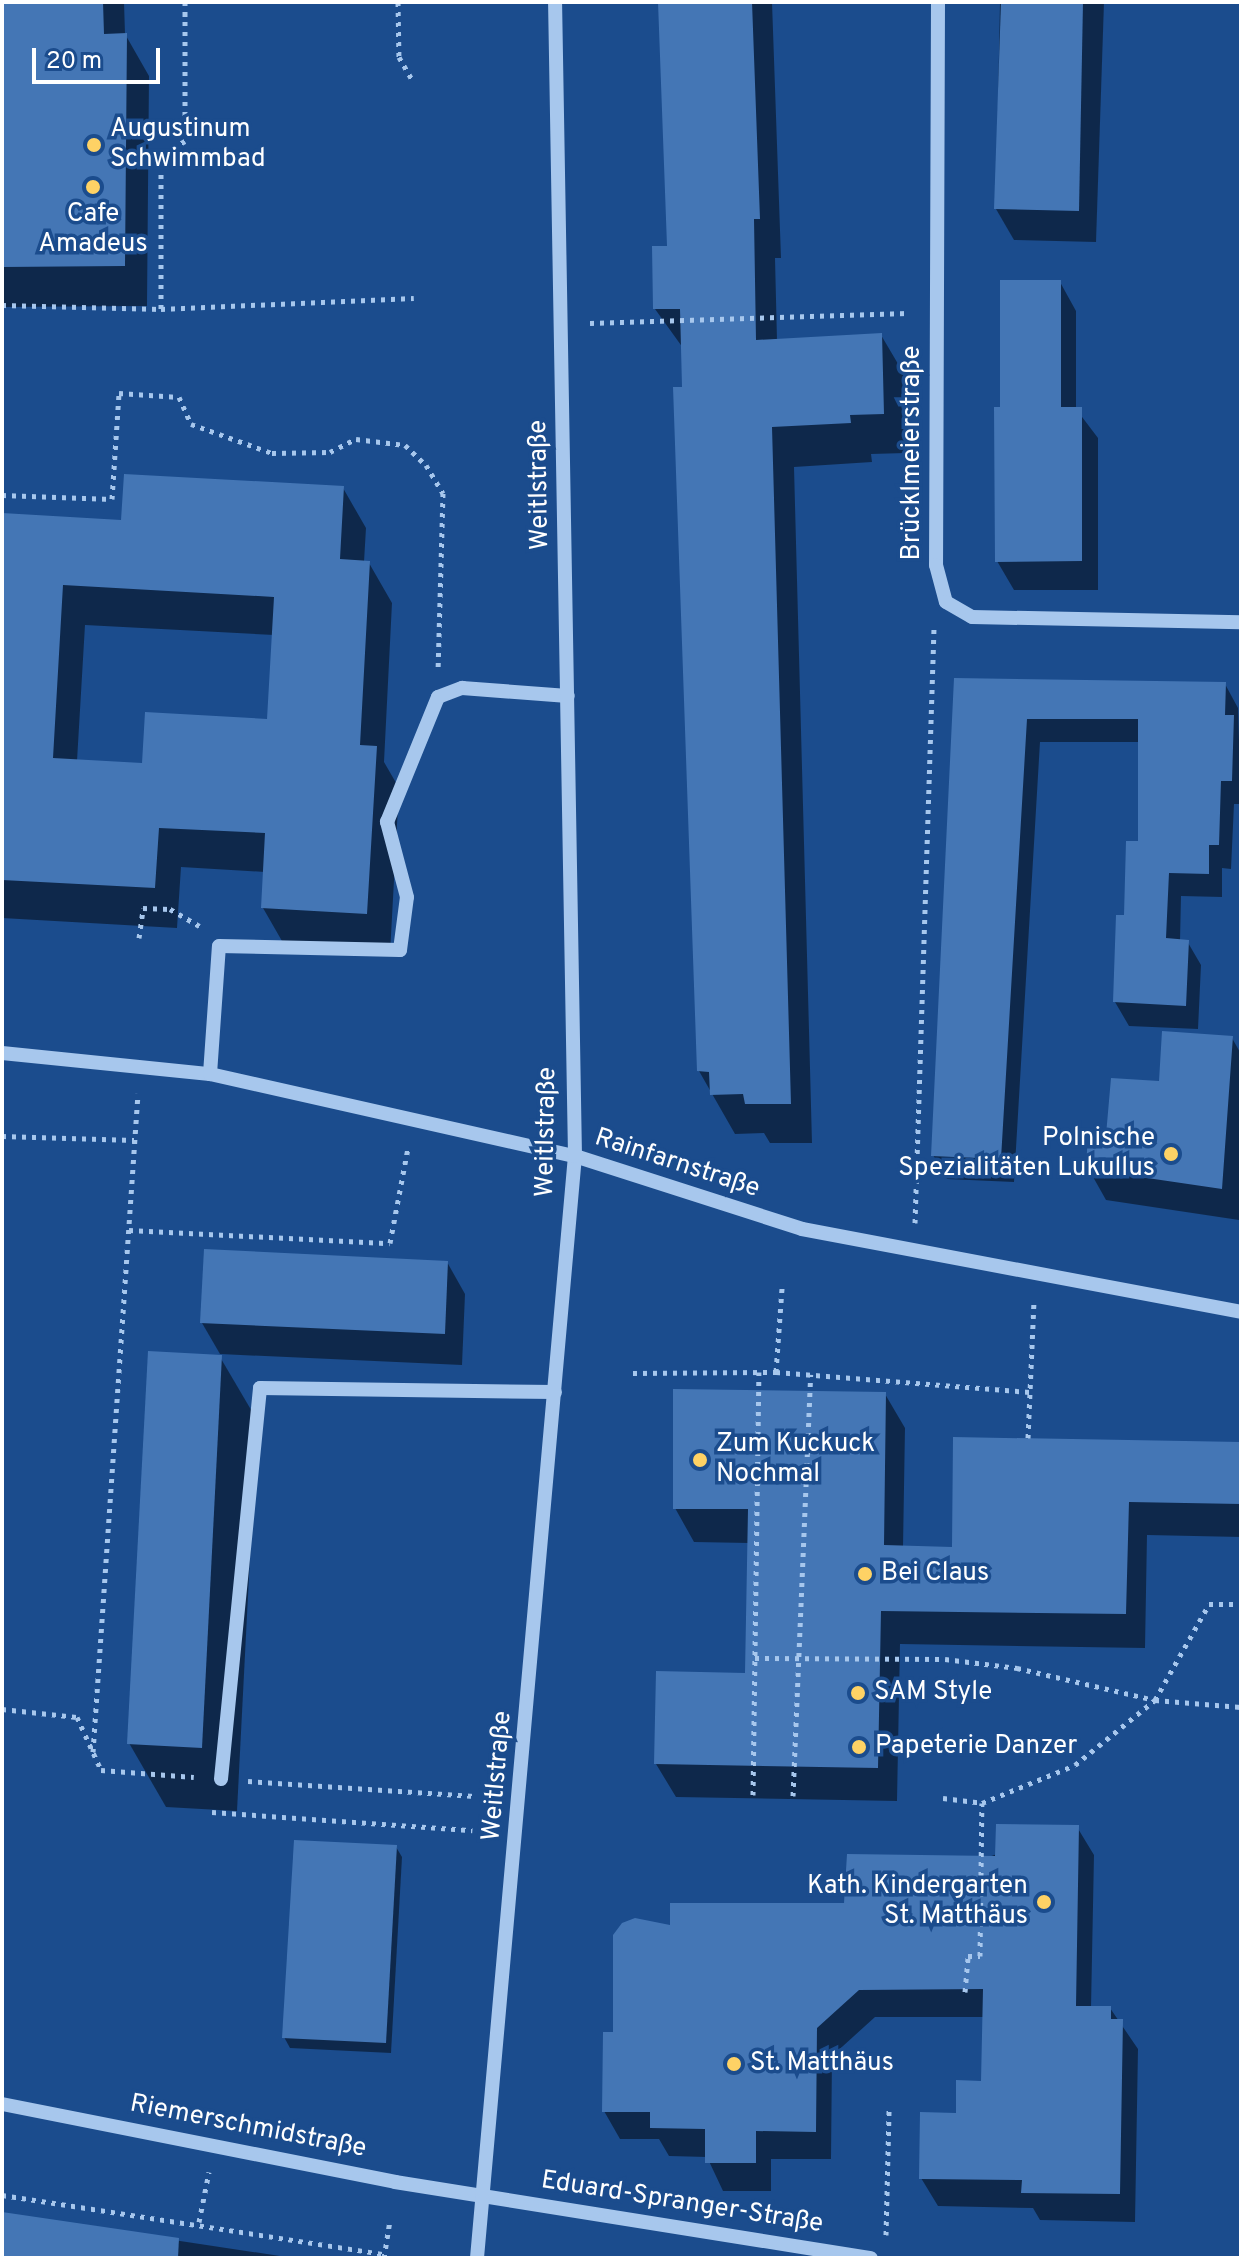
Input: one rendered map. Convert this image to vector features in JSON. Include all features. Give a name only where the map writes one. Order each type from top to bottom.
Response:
[{"type":"street","name":"Weitlstraße","points":[[477,2258],[575,1156],[555,2]]},
{"type":"street","name":"Brücklmeierstraße","points":[[938,2],[936,565],[946,602]]},
{"type":"street","points":[[946,602],[972,617],[1241,622]]},
{"type":"street","points":[[210,1074],[219,946],[228,943],[400,950],[407,897],[387,822],[438,697],[462,688],[568,696]]},
{"type":"street","name":"Rainfarnstraße","points":[[2,1053],[210,1074],[575,1156],[802,1229],[1035,1276],[1241,1312]]},
{"type":"street","points":[[221,1779],[260,1388],[555,1392]]},
{"type":"street","name":"Riemerschmidstraße","points":[[2,2104],[485,2195]]},
{"type":"street","name":"Eduard-Spranger-Straße","points":[[485,2195],[871,2258]]},
{"type":"path","points":[[161,309],[161,155],[185,141],[185,2]]},
{"type":"path","points":[[398,2],[399,57],[413,81]]},
{"type":"path","points":[[2,305],[161,309],[414,298]]},
{"type":"path","points":[[562,324],[937,314]]},
{"type":"path","points":[[2,495],[112,499],[119,393],[179,397],[191,424],[272,453],[330,452],[356,439],[405,445],[426,465],[443,493],[438,697]]},
{"type":"path","points":[[914,1252],[934,626],[946,602]]},
{"type":"path","points":[[139,938],[143,908],[170,909],[228,943]]},
{"type":"path","points":[[93,1752],[140,1067]]},
{"type":"path","points":[[129,1230],[390,1243],[414,1120]]},
{"type":"path","points":[[2,1136],[134,1140]]},
{"type":"path","points":[[1028,1438],[1035,1276]]},
{"type":"path","points":[[776,1372],[782,1288]]},
{"type":"path","points":[[753,1795],[759,1372]]},
{"type":"path","points":[[633,1373],[776,1372],[1030,1392]]},
{"type":"path","points":[[793,1796],[796,1658],[811,1374]]},
{"type":"path","points":[[943,1798],[982,1803],[1075,1765],[1155,1700],[1209,1604],[1241,1604]]},
{"type":"path","points":[[756,1658],[945,1659],[1017,1668],[1155,1700],[1241,1707]]},
{"type":"path","points":[[965,1992],[968,1956],[980,1956],[982,1803]]},
{"type":"path","points":[[212,1812],[472,1830]]},
{"type":"path","points":[[886,2244],[889,2108]]},
{"type":"path","points":[[199,2222],[215,2144]]},
{"type":"path","points":[[2,2195],[199,2222],[384,2256],[390,2222]]},
{"type":"building","points":[[2,2],[103,2],[104,34],[127,33],[125,266],[2,267]]},
{"type":"building","points":[[658,2],[752,2],[760,219],[754,219],[756,340],[882,333],[884,414],[850,415],[851,423],[772,427],[791,1104],[745,1104],[743,1094],[710,1095],[709,1072],[697,1071],[673,387],[682,387],[680,309],[653,309],[652,246],[667,246]]},
{"type":"building","points":[[1001,2],[1083,2],[1079,211],[994,209]]},
{"type":"building","points":[[1000,280],[1061,280],[1061,407],[1082,407],[1082,561],[995,562],[994,407],[1000,407]]},
{"type":"building","points":[[124,474],[344,486],[340,559],[370,561],[360,745],[377,746],[367,914],[261,908],[265,833],[159,828],[155,888],[2,880],[2,513],[121,520]],"holes":[[[63,585],[274,597],[267,719],[145,712],[142,763],[53,758]]]},
{"type":"building","points":[[954,678],[1226,682],[1225,715],[1234,715],[1232,781],[1221,781],[1219,845],[1209,845],[1209,874],[1169,873],[1166,938],[1189,940],[1186,1006],[1113,1002],[1116,915],[1124,915],[1126,841],[1138,841],[1138,719],[1027,719],[1001,1159],[931,1156]]},
{"type":"building","points":[[1162,1031],[1233,1036],[1222,1189],[1086,1169],[1088,1133],[1106,1135],[1111,1078],[1159,1081]]},
{"type":"building","points":[[204,1249],[448,1261],[445,1334],[200,1323]]},
{"type":"building","points":[[148,1351],[222,1355],[202,1748],[127,1744]]},
{"type":"building","points":[[673,1389],[886,1392],[884,1545],[952,1547],[953,1437],[1241,1442],[1241,1504],[1129,1502],[1126,1614],[881,1611],[878,1768],[654,1764],[656,1671],[745,1673],[748,1509],[673,1509]]},
{"type":"building","points":[[996,1824],[1079,1825],[1076,2006],[1111,2006],[1111,2019],[1123,2019],[1120,2194],[1021,2193],[1022,2180],[919,2179],[920,2112],[956,2113],[956,2080],[981,2081],[983,1989],[859,1990],[817,2028],[816,2132],[756,2131],[756,2163],[705,2163],[705,2129],[650,2128],[650,2112],[602,2112],[603,2032],[613,2032],[613,1935],[622,1923],[635,1918],[670,1925],[670,1903],[844,1903],[847,1854],[995,1856]]},
{"type":"building","points":[[294,1840],[397,1845],[386,2043],[282,2038]]},
{"type":"building","points":[[2,2212],[179,2238],[178,2258],[2,2258]]},
{"type":"place","name":"Augustinum Schwimmbad","points":[[94,145]]},
{"type":"place","name":"Cafe Amadeus","points":[[93,187]]},
{"type":"place","name":"Polnische Spezialitäten Lukullus","points":[[1171,1154]]},
{"type":"place","name":"Zum Kuckuck Nochmal","points":[[700,1460]]},
{"type":"place","name":"Bei Claus","points":[[865,1574]]},
{"type":"place","name":"SAM Style","points":[[858,1693]]},
{"type":"place","name":"Papeterie Danzer","points":[[859,1747]]},
{"type":"place","name":"Kath. Kindergarten St. Matthäus","points":[[1044,1902]]},
{"type":"place","name":"St. Matthäus","points":[[734,2064]]}]
